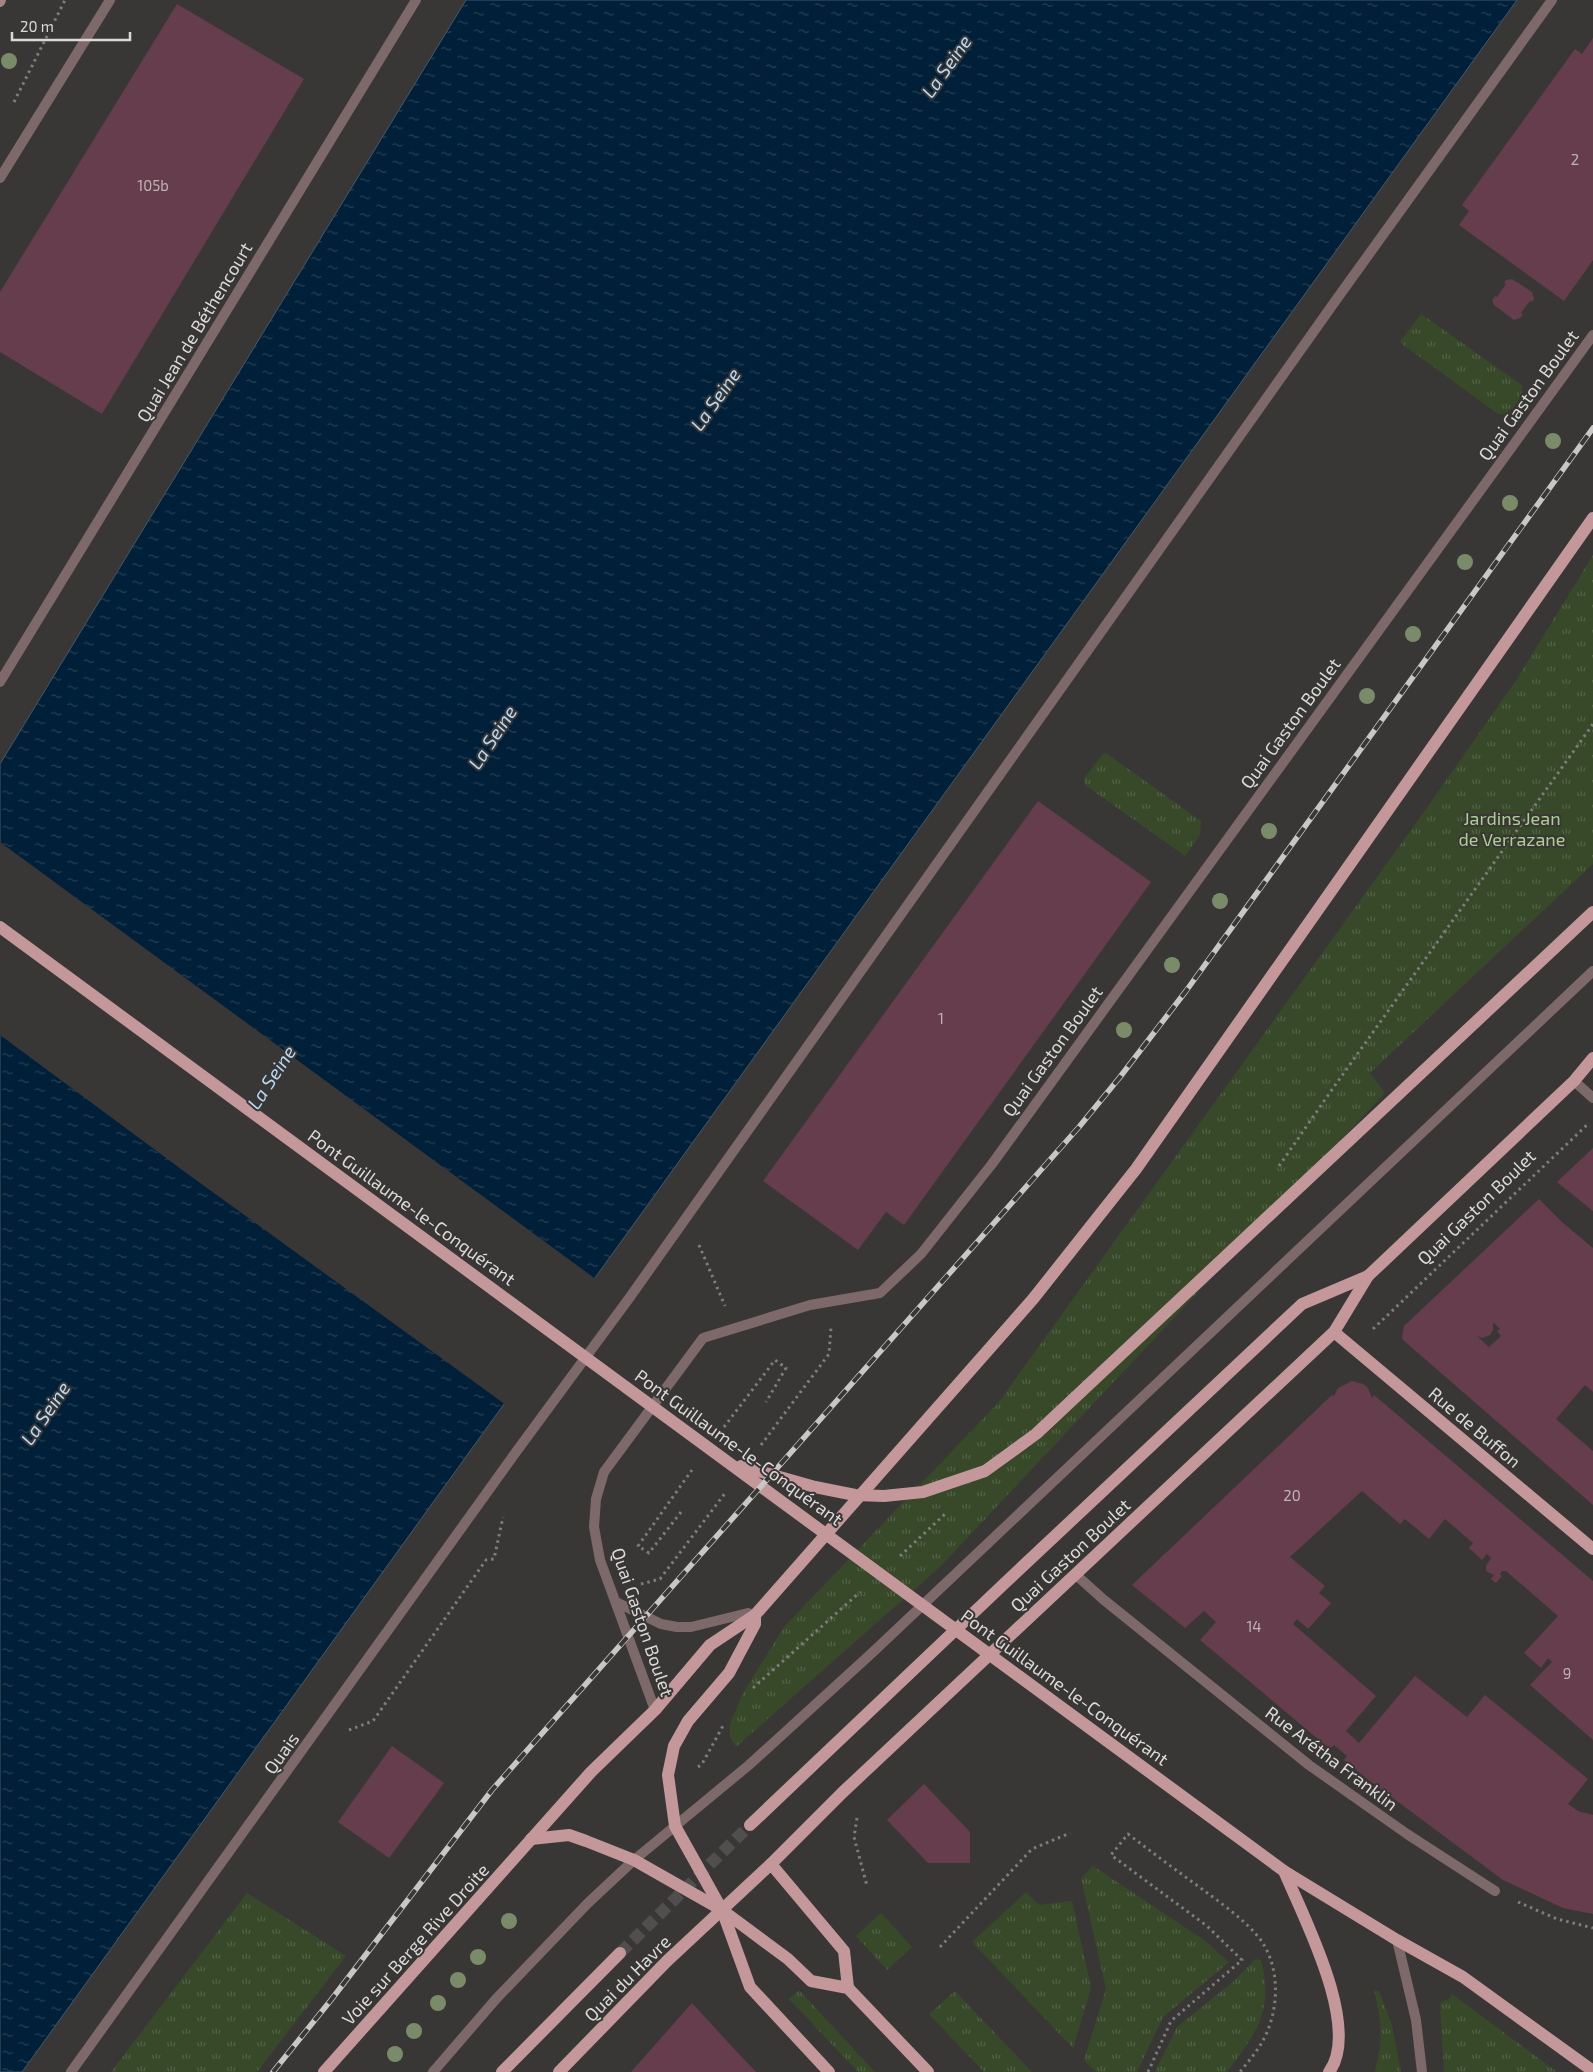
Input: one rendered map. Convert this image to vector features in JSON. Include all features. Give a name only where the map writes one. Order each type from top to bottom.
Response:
[{"type":"main road","name":"Quai Gaston Boulet","points":[[531,1839],[591,1772],[654,1710],[710,1645],[755,1615],[1033,1299],[1136,1169],[1593,518]]},
{"type":"main road","points":[[733,1464],[855,1495],[884,1496],[923,1492],[985,1471],[1036,1434],[1593,912]]},
{"type":"main road","name":"Pont Guillaume-le-Conquérant","points":[[0,927],[733,1464],[1284,1871],[1397,1940],[1463,1977],[1593,2071]]},
{"type":"main road","name":"Quai Gaston Boulet","points":[[755,1615],[755,1624],[730,1673],[688,1722],[674,1746],[668,1775],[675,1826],[722,1910],[843,1792],[1334,1332],[1368,1276],[1574,1081],[1593,1058]]},
{"type":"main road","name":"Quai Gaston Boulet","points":[[1574,1081],[1593,1070]]},
{"type":"main road","name":"Quai Gaston Boulet","points":[[750,1826],[1006,1581],[1302,1304],[1368,1276]]},
{"type":"main road","name":"Rue de Buffon","points":[[1334,1332],[1593,1549]]},
{"type":"main road","points":[[531,1839],[569,1835],[634,1860],[722,1910],[788,1959],[811,1981],[848,1988],[928,2072]]},
{"type":"main road","name":"Voie sur Berge Rive Droite","points":[[324,2072],[531,1839]]},
{"type":"main road","points":[[771,1864],[844,1951],[848,1988]]},
{"type":"main road","points":[[1284,1871],[1322,1960],[1335,1999],[1338,2048],[1334,2066],[1329,2072]]},
{"type":"main road","points":[[722,1910],[750,1987],[829,2072]]},
{"type":"main road","name":"Quai du Havre","points":[[559,2072],[667,1961],[722,1910]]},
{"type":"main road","name":"Quai du Havre","points":[[502,2072],[620,1953]]},
{"type":"street","points":[[0,178],[110,0]]},
{"type":"street","name":"Quai Jean de Béthencourt","points":[[0,682],[416,0]]},
{"type":"street","name":"Quais","points":[[72,2072],[516,1452],[687,1217],[1290,364],[1552,0]]},
{"type":"street","name":"Quai Gaston Boulet","points":[[654,1710],[600,1560],[594,1527],[596,1499],[604,1472],[703,1338],[810,1304],[880,1293],[921,1254],[992,1164],[1593,335]]},
{"type":"street","points":[[432,2072],[496,1999],[588,1903],[634,1860],[749,1766],[873,1652],[1593,972]]},
{"type":"street","points":[[1574,1081],[1593,1098]]},
{"type":"street","name":"Rue Arétha Franklin","points":[[1075,1574],[1309,1766],[1407,1834],[1495,1891]]},
{"type":"street","points":[[616,1602],[661,1624],[677,1627],[691,1627],[748,1613],[755,1615]]},
{"type":"street","points":[[1397,1940],[1416,2020],[1422,2072]]},
{"type":"path","points":[[13,104],[65,0]]},
{"type":"path","points":[[1278,1169],[1330,1091],[1593,724]]},
{"type":"path","name":"Quai Gaston Boulet","points":[[1382,1320],[1593,1120]]},
{"type":"path","points":[[687,1217],[721,1291],[731,1330]]},
{"type":"path","points":[[720,1432],[775,1360],[786,1368],[766,1402]]},
{"type":"path","points":[[681,1512],[649,1553],[638,1546],[698,1462]]},
{"type":"path","points":[[893,1563],[950,1508]]},
{"type":"path","points":[[308,1743],[373,1720],[486,1560],[494,1559]]},
{"type":"path","points":[[752,1690],[863,1589]]},
{"type":"path","points":[[693,1772],[702,1764],[728,1718]]},
{"type":"path","points":[[940,1947],[1032,1849],[1070,1833]]},
{"type":"path","points":[[1148,2072],[1171,2021],[1242,1960],[1207,1926],[1111,1855],[1128,1834],[1236,1914],[1260,1940],[1268,1954],[1275,1980],[1276,1998],[1273,2014],[1261,2044],[1240,2072]]},
{"type":"path","points":[[1495,1891],[1557,1919],[1593,1928]]},
{"type":"green space","points":[[1421,314],[1522,385],[1519,400],[1512,409],[1503,414],[1498,414],[1402,344],[1401,340]]},
{"type":"green space","name":"Jardins Jean de Verrazane","points":[[1593,555],[1593,864],[1370,1073],[1385,1093],[940,1567],[736,1747],[730,1737],[730,1724],[743,1693],[784,1627],[998,1403],[1426,809],[1517,679]]},
{"type":"green space","points":[[1106,753],[1201,821],[1200,835],[1185,856],[1085,785],[1084,778],[1103,754]]},
{"type":"green space","points":[[1093,1866],[1204,1940],[1229,1962],[1163,2017],[1137,2072],[1096,2072],[1084,2060],[1106,1989],[1081,1878]]},
{"type":"green space","points":[[1026,1892],[1039,1905],[1072,1901],[1091,1988],[1073,2048],[972,1942]]},
{"type":"green space","points":[[247,1893],[346,1956],[257,2072],[111,2072]]},
{"type":"green space","points":[[881,1913],[912,1947],[887,1970],[856,1936]]},
{"type":"green space","points":[[1255,1959],[1261,1960],[1265,1993],[1264,2007],[1254,2033],[1227,2072],[1155,2072],[1177,2027],[1234,1981]]},
{"type":"green space","points":[[799,1990],[875,2072],[858,2072],[789,1999]]},
{"type":"green space","points":[[1374,1990],[1379,1991],[1392,2025],[1401,2072],[1375,2072],[1380,2031],[1379,2012]]},
{"type":"green space","points":[[955,1991],[1032,2072],[984,2072],[929,2014]]},
{"type":"green space","points":[[1452,1994],[1557,2072],[1444,2072],[1440,2003],[1450,1998]]},
{"type":"water","name":"La Seine","points":[[466,0],[1517,0],[22,2072],[0,2072],[0,764]]},
{"type":"pier","points":[[0,842],[597,1280],[506,1405],[0,1035]]},
{"type":"building","points":[[177,4],[304,79],[102,414],[0,352],[0,292]]},
{"type":"building","points":[[1593,38],[1593,260],[1564,301],[1459,225],[1469,211],[1462,205],[1575,49],[1582,54]]},
{"type":"building","points":[[1512,279],[1532,292],[1534,299],[1532,302],[1530,301],[1521,313],[1523,315],[1514,320],[1494,305],[1492,300],[1495,296],[1497,297],[1506,284],[1504,283],[1506,280]]},
{"type":"building","points":[[1038,801],[1151,882],[904,1225],[886,1212],[858,1250],[763,1181]]},
{"type":"building","points":[[1593,1148],[1593,1211],[1557,1182]]},
{"type":"building","points":[[1539,1199],[1563,1223],[1593,1248],[1593,1392],[1585,1385],[1556,1419],[1593,1451],[1593,1505],[1403,1340],[1404,1326]],"holes":[[[1493,1322],[1500,1329],[1497,1331],[1501,1336],[1489,1347],[1477,1336],[1482,1338],[1490,1335],[1493,1330]]]},
{"type":"building","points":[[1352,1381],[1363,1384],[1368,1388],[1372,1398],[1374,1395],[1593,1581],[1593,1740],[1530,1685],[1552,1662],[1548,1658],[1541,1668],[1524,1653],[1558,1616],[1506,1571],[1502,1571],[1500,1574],[1502,1576],[1496,1583],[1491,1579],[1494,1575],[1486,1571],[1486,1566],[1491,1558],[1487,1554],[1482,1560],[1469,1548],[1473,1543],[1445,1519],[1429,1539],[1405,1519],[1400,1524],[1362,1491],[1290,1557],[1325,1586],[1319,1593],[1331,1603],[1308,1629],[1297,1619],[1293,1624],[1376,1696],[1346,1731],[1359,1743],[1415,1676],[1467,1717],[1485,1695],[1588,1779],[1568,1804],[1578,1811],[1593,1815],[1593,1914],[1563,1908],[1503,1880],[1366,1778],[1344,1760],[1347,1756],[1334,1745],[1330,1749],[1200,1640],[1216,1622],[1204,1611],[1185,1628],[1132,1585],[1332,1395],[1334,1396],[1338,1388]]},
{"type":"building","points":[[392,1746],[444,1783],[389,1858],[338,1822]]},
{"type":"building","points":[[924,1784],[970,1832],[970,1863],[928,1863],[887,1820]]},
{"type":"building","points":[[692,2003],[737,2052],[756,2072],[631,2072]]},
{"type":"tunnel","points":[[620,1953],[750,1825]]},
{"type":"railway","points":[[273,2072],[331,2000],[492,1790],[1079,1127],[1120,1077],[1186,991],[1593,428]]}]
